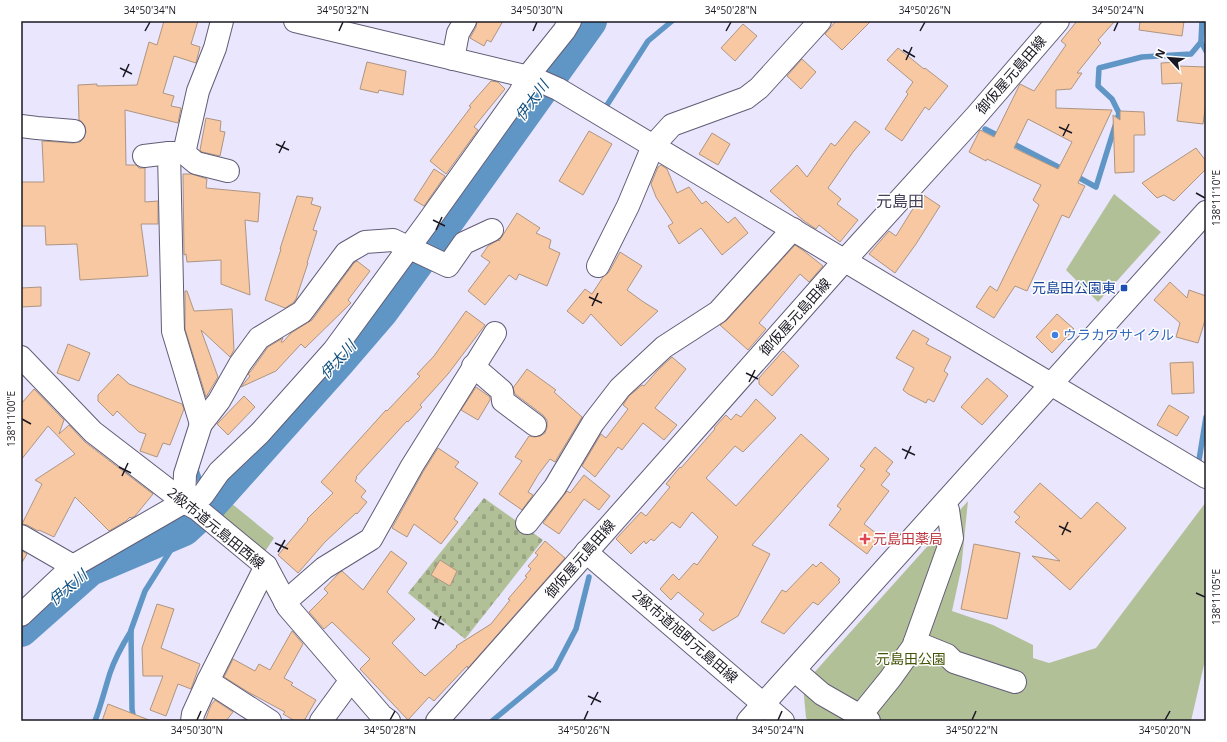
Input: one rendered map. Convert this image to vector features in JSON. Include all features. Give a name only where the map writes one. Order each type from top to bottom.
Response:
[{"type":"street","points":[[201,424],[173,331],[176,153],[198,90],[216,48],[222,21]]},
{"type":"street","points":[[295,21],[530,77],[558,89],[1206,477]]},
{"type":"street","points":[[453,59],[458,33],[465,21]]},
{"type":"street","points":[[21,615],[73,566],[184,502],[204,495],[219,472],[260,434],[334,350],[520,94],[530,77],[570,21]]},
{"type":"street","points":[[598,266],[628,206],[653,146],[672,125],[746,98],[759,88],[820,21]]},
{"type":"street","name":"御仮屋元島田線","points":[[437,721],[845,260],[976,116],[1058,21]]},
{"type":"street","points":[[21,126],[74,131]]},
{"type":"street","points":[[144,156],[176,153],[196,163],[228,171]]},
{"type":"street","points":[[748,721],[1206,212]]},
{"type":"street","points":[[527,523],[555,487],[593,423],[620,388],[664,348],[718,312],[793,229]]},
{"type":"street","points":[[184,502],[185,474],[201,424],[219,401],[240,364],[259,338],[302,312],[346,253],[365,242],[393,240],[448,266],[464,243],[492,230]]},
{"type":"street","points":[[285,602],[324,568],[371,539],[412,466],[495,333]]},
{"type":"street","name":"2級市道元島田西線","points":[[21,357],[93,432],[184,502],[197,508],[266,566],[288,607],[382,716],[389,721]]},
{"type":"street","points":[[473,366],[502,391],[503,401],[536,425]]},
{"type":"street","points":[[800,675],[822,694],[864,718],[913,647],[952,538],[948,510]]},
{"type":"street","points":[[21,536],[73,566]]},
{"type":"street","name":"2級市道旭町元島田線","points":[[586,552],[783,721]]},
{"type":"street","points":[[192,721],[193,714],[208,681],[266,566]]},
{"type":"street","points":[[915,642],[947,655],[954,662],[1015,682]]},
{"type":"street","points":[[321,721],[351,680]]},
{"type":"street","points":[[208,681],[270,721]]},
{"type":"green space","points":[[1114,194],[1161,232],[1098,302],[1066,270]]},
{"type":"green space","points":[[484,498],[543,540],[465,639],[408,593]]},
{"type":"green space","name":"元島田公園","points":[[968,501],[961,570],[952,611],[993,625],[1033,645],[1033,658],[1049,663],[1096,648],[1206,502],[1206,656],[1191,721],[809,721],[806,718],[803,685]]},
{"type":"green space","points":[[231,503],[274,538],[260,559],[214,520]]},
{"type":"building","points":[[164,21],[198,21],[191,44],[200,47],[196,63],[174,56],[163,93],[174,96],[171,106],[181,108],[178,123],[125,110],[126,165],[136,165],[139,168],[145,168],[145,202],[158,201],[158,224],[141,224],[148,276],[80,280],[77,244],[46,245],[45,226],[21,226],[21,182],[44,182],[42,141],[73,143],[80,142],[84,138],[86,132],[85,126],[79,120],[78,85],[137,85],[149,42],[157,45]]},
{"type":"building","points":[[477,21],[503,21],[491,42],[487,40],[484,46],[470,38],[476,27]]},
{"type":"building","points":[[836,21],[871,21],[842,50],[825,34]]},
{"type":"building","points":[[1077,21],[1115,21],[1098,40],[1101,43],[1077,73],[1082,73],[1071,89],[1056,90],[1056,108],[1112,110],[1078,183],[1085,186],[1069,218],[1062,215],[1027,291],[1015,286],[994,318],[976,307],[990,286],[997,291],[1039,205],[1033,200],[1041,185],[969,152],[980,130],[994,137],[1020,84],[1034,91],[1066,45],[1061,41]],"holes":[[[1028,119],[1072,142],[1058,169],[1014,148]]]},
{"type":"building","points":[[1140,21],[1184,21],[1182,36],[1139,30]]},
{"type":"building","points":[[743,24],[757,36],[735,61],[721,48]]},
{"type":"building","points":[[898,48],[948,86],[929,110],[925,107],[902,141],[885,129],[908,94],[906,92],[913,82],[887,60]]},
{"type":"building","points":[[802,59],[816,72],[801,89],[787,76]]},
{"type":"building","points":[[367,62],[406,71],[403,95],[379,90],[378,93],[360,89]]},
{"type":"building","points":[[1179,62],[1179,66],[1206,67],[1206,103],[1203,124],[1177,121],[1182,83],[1162,84],[1161,63]]},
{"type":"building","points":[[491,81],[498,82],[505,89],[474,127],[478,130],[446,174],[430,161],[471,107],[469,106]]},
{"type":"building","points":[[1120,111],[1144,112],[1145,135],[1134,135],[1134,172],[1115,173],[1113,115],[1120,120]]},
{"type":"building","points":[[206,118],[221,121],[220,131],[225,132],[220,156],[202,152],[200,150]]},
{"type":"building","points":[[855,121],[870,132],[853,152],[828,188],[841,199],[837,204],[858,220],[840,242],[819,225],[816,229],[804,221],[770,191],[797,165],[807,177],[831,143],[835,146]]},
{"type":"building","points":[[589,131],[612,144],[583,195],[559,181]]},
{"type":"building","points":[[712,133],[730,144],[718,165],[699,154]]},
{"type":"building","points":[[1196,148],[1206,161],[1206,169],[1174,201],[1164,195],[1157,198],[1142,183]]},
{"type":"building","points":[[661,165],[667,169],[677,193],[689,187],[702,204],[706,201],[728,223],[735,217],[748,233],[722,255],[701,228],[679,244],[668,226],[673,223],[656,197],[651,184],[658,167]]},
{"type":"building","points":[[434,169],[445,176],[424,206],[414,200]]},
{"type":"building","points":[[183,174],[192,174],[207,179],[206,188],[260,193],[258,222],[245,220],[250,295],[221,284],[221,260],[187,262],[186,254],[184,255]]},
{"type":"building","points":[[922,194],[940,206],[916,244],[895,273],[869,254],[889,231],[896,236]]},
{"type":"building","points":[[297,196],[313,198],[311,204],[321,207],[313,230],[317,231],[296,299],[285,308],[265,300]]},
{"type":"building","points":[[517,213],[540,228],[536,233],[551,240],[549,248],[560,253],[547,286],[519,274],[516,280],[509,275],[485,305],[468,291],[490,262],[481,256],[488,246],[498,240],[499,241]]},
{"type":"building","points":[[795,245],[823,266],[809,282],[800,274],[759,323],[766,329],[748,350],[720,325],[727,320]]},
{"type":"building","points":[[620,252],[642,266],[627,290],[658,311],[621,346],[591,314],[583,324],[567,311],[585,289],[592,294],[603,277],[609,272]]},
{"type":"building","points":[[357,261],[370,271],[348,300],[351,303],[305,348],[301,344],[276,371],[241,387],[250,376],[248,374],[268,347],[283,338],[281,342],[283,342],[291,333],[312,320]]},
{"type":"building","points":[[1170,282],[1187,298],[1189,290],[1206,296],[1206,317],[1198,343],[1176,337],[1180,323],[1154,300]]},
{"type":"building","points":[[41,287],[41,306],[21,307],[21,288]]},
{"type":"building","points":[[185,291],[187,291],[194,311],[232,309],[234,350],[230,357],[201,330],[218,377],[206,397],[185,329]]},
{"type":"building","points":[[466,311],[485,325],[448,374],[420,405],[422,407],[408,422],[407,421],[356,477],[357,478],[355,481],[366,491],[361,497],[367,502],[357,514],[356,513],[325,542],[298,573],[278,555],[308,520],[307,519],[333,493],[321,482],[386,410],[387,411],[420,376],[417,374],[434,356]]},
{"type":"building","points":[[1057,314],[1074,329],[1052,353],[1036,337]]},
{"type":"building","points":[[913,330],[929,339],[926,344],[951,357],[944,371],[948,374],[934,402],[928,399],[926,403],[903,390],[914,368],[896,358]]},
{"type":"building","points":[[68,344],[90,353],[79,381],[57,373]]},
{"type":"building","points":[[783,351],[799,366],[772,396],[759,384],[759,378]]},
{"type":"building","points":[[672,357],[686,369],[655,408],[677,425],[664,440],[643,423],[622,450],[618,447],[595,477],[582,466],[601,434],[606,438],[628,409],[623,405],[629,396],[642,385],[644,386]]},
{"type":"building","points":[[1193,362],[1194,393],[1172,394],[1170,363]]},
{"type":"building","points":[[527,369],[556,390],[554,392],[582,417],[555,462],[550,459],[538,475],[528,492],[533,495],[522,510],[499,494],[522,461],[515,457],[529,436],[540,436],[545,433],[547,427],[547,420],[543,415],[515,394],[513,388]]},
{"type":"building","points":[[118,374],[129,384],[182,404],[184,409],[170,445],[163,443],[157,457],[140,451],[146,434],[139,432],[117,411],[113,416],[98,401],[98,395]]},
{"type":"building","points":[[987,378],[1008,396],[982,425],[961,407]]},
{"type":"building","points":[[476,387],[490,397],[490,400],[478,420],[461,410]]},
{"type":"building","points":[[34,389],[64,420],[59,434],[69,425],[85,442],[153,494],[135,516],[130,517],[109,531],[75,497],[54,537],[22,524],[42,484],[35,480],[75,454],[48,426],[21,460],[21,404]]},
{"type":"building","points":[[244,396],[255,407],[228,435],[217,424]]},
{"type":"building","points":[[756,399],[776,418],[743,452],[735,446],[706,478],[736,506],[801,434],[829,459],[752,545],[770,554],[738,616],[713,631],[699,620],[704,614],[678,592],[671,600],[660,589],[673,574],[679,580],[694,563],[697,565],[718,537],[692,512],[680,528],[672,522],[654,541],[651,539],[646,544],[644,541],[631,554],[616,539],[641,512],[646,516],[670,487],[666,484],[726,415],[731,420],[736,414],[741,417]]},
{"type":"building","points":[[1169,405],[1189,417],[1177,436],[1157,425]]},
{"type":"building","points":[[875,447],[893,462],[886,471],[890,474],[881,485],[889,491],[864,524],[880,536],[867,554],[829,525],[841,509],[837,506],[865,469],[860,466]]},
{"type":"building","points":[[438,448],[459,462],[455,467],[478,483],[454,519],[458,522],[441,544],[414,524],[407,537],[392,528]]},
{"type":"building","points":[[584,475],[610,496],[599,510],[584,499],[559,534],[543,523],[567,491],[570,493]]},
{"type":"building","points":[[1040,483],[1081,519],[1097,502],[1126,528],[1070,590],[1032,556],[1060,561],[1015,522],[1020,517],[1014,512]]},
{"type":"building","points":[[545,541],[565,558],[468,668],[467,666],[434,701],[429,697],[408,720],[360,669],[370,659],[332,622],[324,629],[309,612],[328,593],[324,589],[342,571],[363,590],[391,551],[407,563],[387,592],[415,619],[392,643],[425,676],[457,647],[456,646],[491,624],[510,600],[508,599],[527,577],[525,576],[531,569],[528,566],[538,555],[535,553]]},
{"type":"building","points":[[974,544],[1020,553],[1007,619],[961,609]]},
{"type":"building","points":[[21,550],[27,554],[21,564]]},
{"type":"building","points":[[440,560],[457,571],[450,586],[431,575]]},
{"type":"building","points":[[821,562],[840,579],[838,580],[840,582],[818,605],[813,602],[784,634],[761,622],[782,590],[786,592],[813,564],[816,567]]},
{"type":"building","points":[[157,604],[174,609],[161,648],[200,664],[191,689],[178,684],[166,716],[150,710],[163,676],[143,676],[142,648]]},
{"type":"building","points":[[292,631],[303,644],[284,678],[293,683],[291,685],[316,700],[304,721],[295,721],[283,714],[285,712],[224,677],[233,659],[255,671],[259,664],[270,670]]},
{"type":"building","points":[[215,700],[233,712],[226,721],[205,721],[211,705]]},
{"type":"building","points":[[108,704],[149,720],[102,721]]},
{"type":"waterway","name":"伊太川","points":[[21,630],[90,569],[184,529],[209,506],[381,312],[590,21]]},
{"type":"waterway","points":[[607,105],[648,41],[672,21]]},
{"type":"waterway","points":[[1202,21],[1201,42],[1206,51]]},
{"type":"waterway","points":[[1074,175],[1096,187],[1119,113],[1112,99],[1098,86],[1099,68],[1142,57],[1191,54],[1201,42]]},
{"type":"waterway","points":[[985,129],[1001,137]]},
{"type":"waterway","points":[[1010,142],[1064,170]]},
{"type":"waterway","points":[[1198,466],[1206,417]]},
{"type":"waterway","points":[[197,467],[196,470],[202,487]]},
{"type":"waterway","points":[[134,721],[132,709],[131,630],[145,591],[184,529]]},
{"type":"waterway","points":[[492,721],[555,669],[576,629],[589,577]]},
{"type":"waterway","points":[[95,721],[112,667],[119,651],[131,631]]},
{"type":"place","name":"元島田公園東","points":[[1124,288]]},
{"type":"place","name":"ウラカワサイクル","points":[[1055,335]]},
{"type":"place","name":"元島田薬局","points":[[865,539]]},
{"type":"district","name":"元島田","points":[[900,201]]}]
